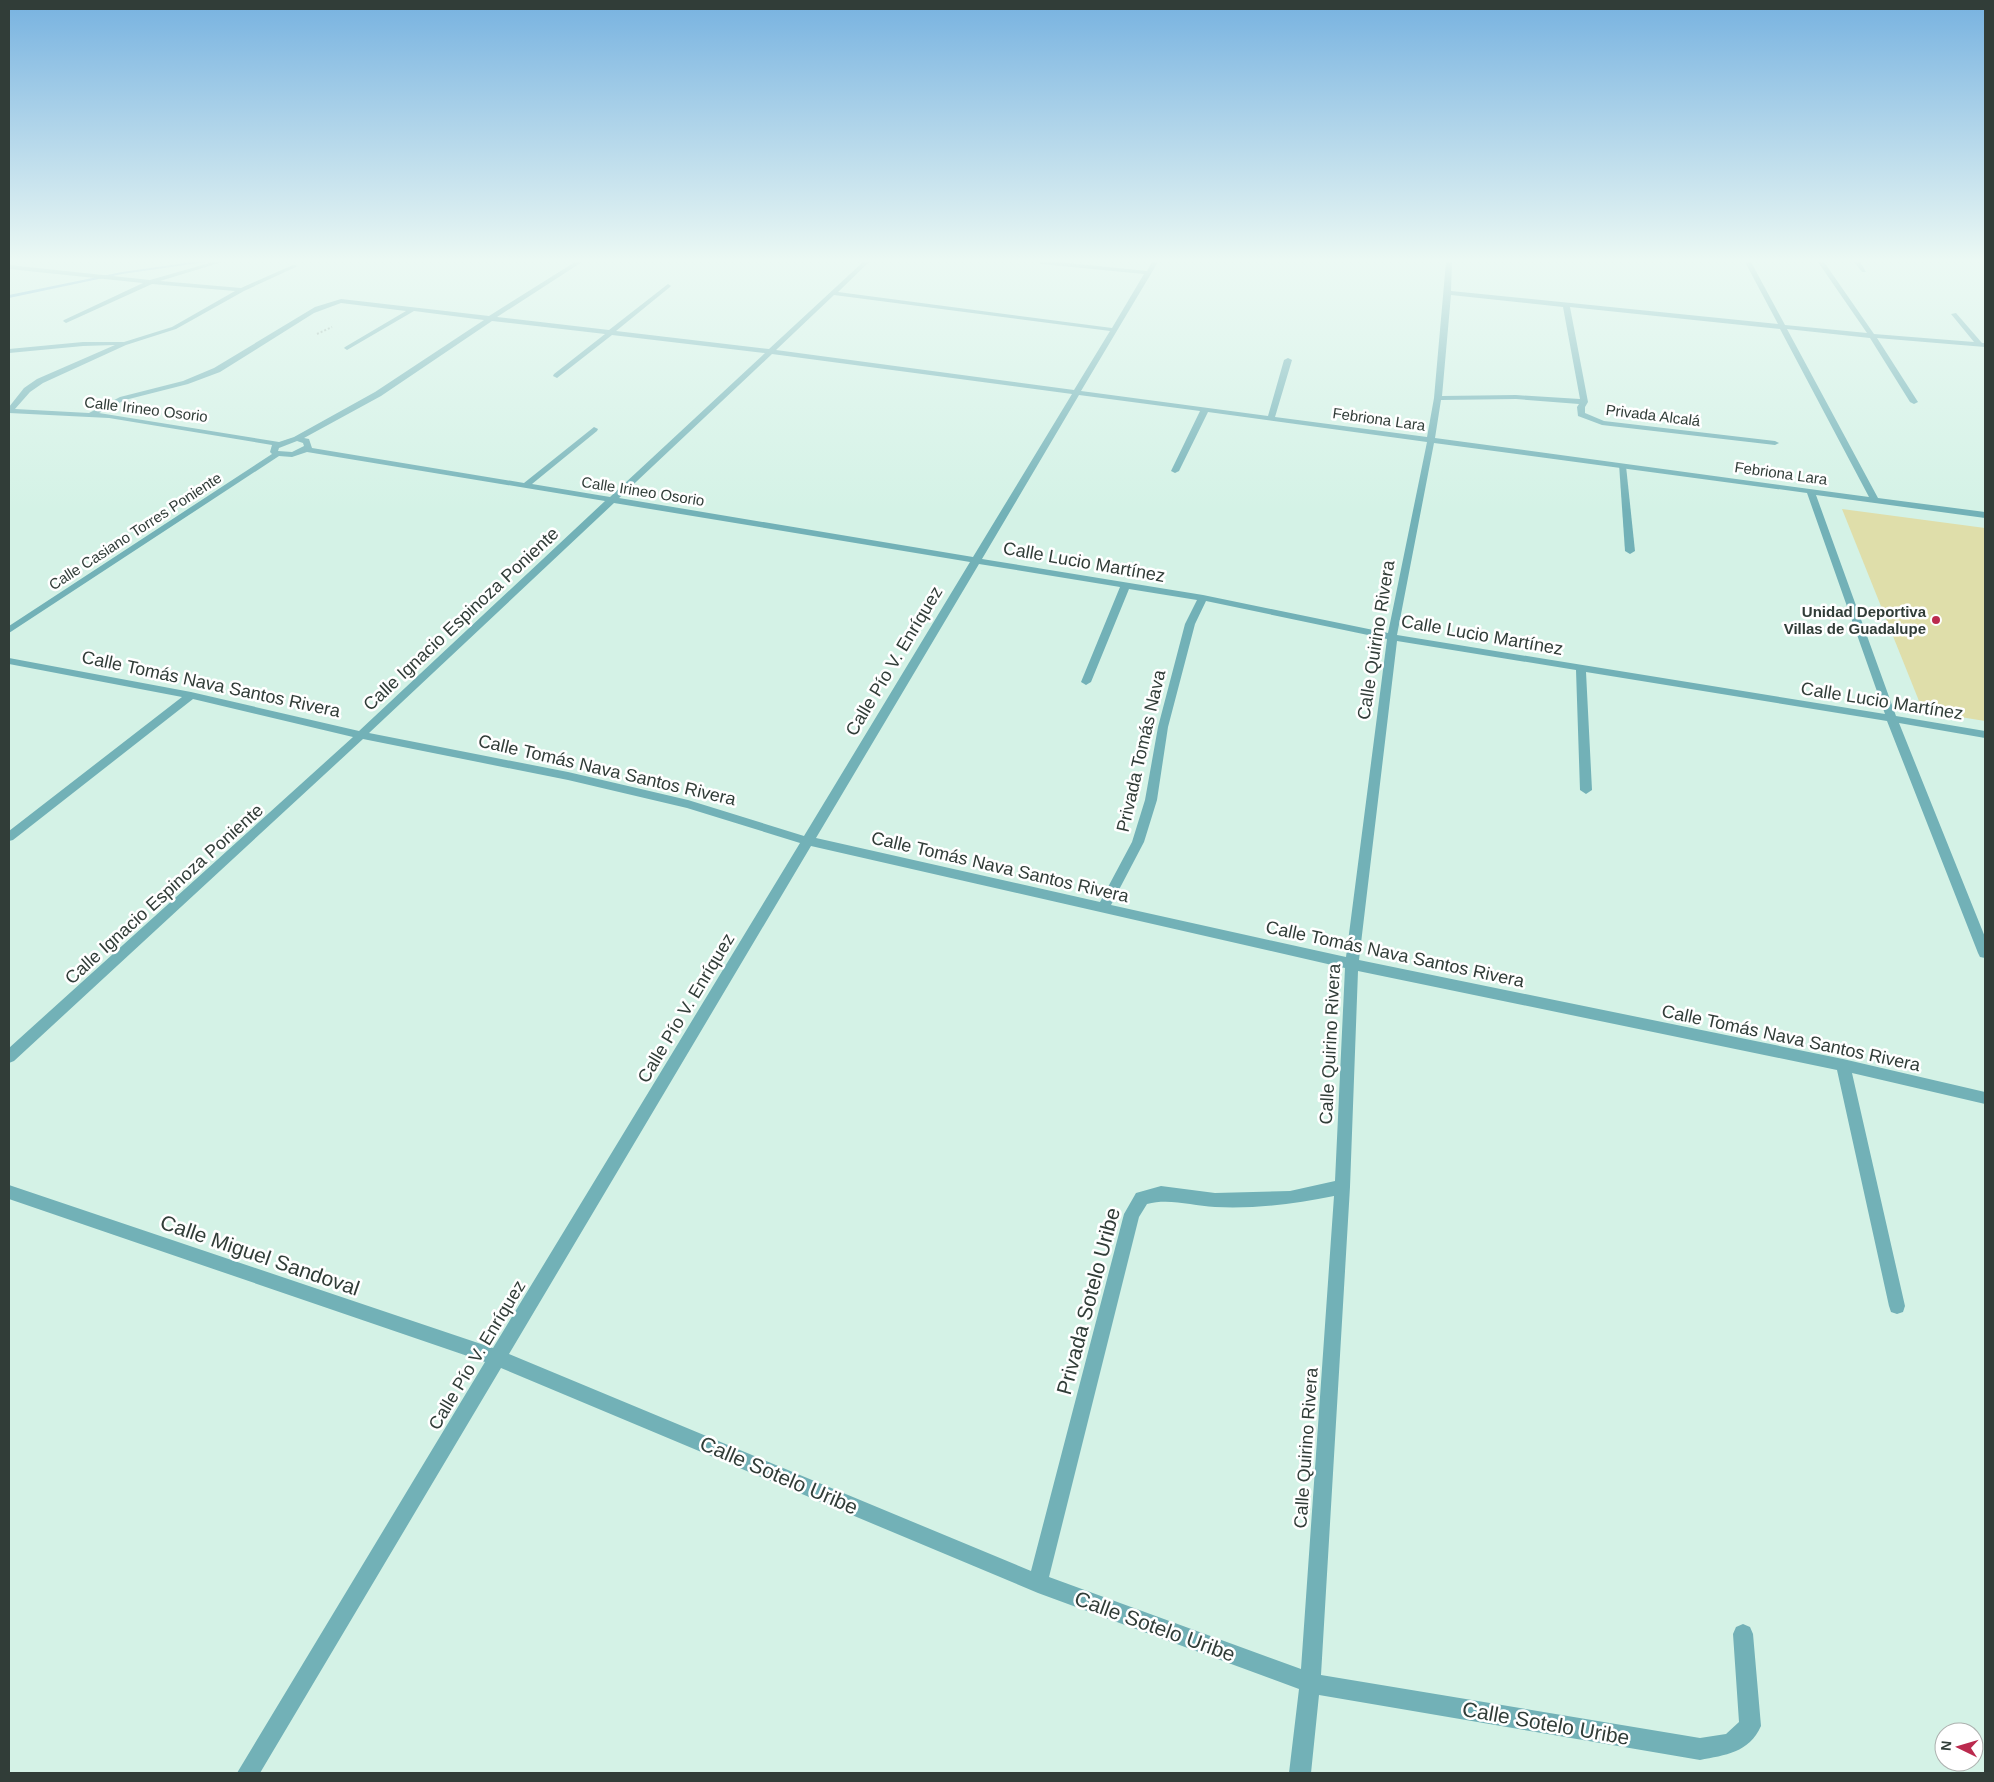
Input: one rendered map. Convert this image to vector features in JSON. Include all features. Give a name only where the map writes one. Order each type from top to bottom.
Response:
[{"type":"street","points":[[9,351],[70,345]]},
{"type":"street","points":[[9,411],[27,390],[40,382],[121,345]]},
{"type":"street","name":"Febriona Lara","points":[[91,415],[119,398],[185,383],[217,370],[258,345]]},
{"type":"street","points":[[347,348],[352,345]]},
{"type":"street","points":[[297,439],[308,442],[306,449],[292,454],[277,454],[273,450],[279,444],[297,439],[378,394],[451,345]]},
{"type":"street","points":[[556,376],[593,345]]},
{"type":"street","name":"Febriona Lara","points":[[715,345],[1985,514]]},
{"type":"street","name":"Calle Ignacio Espinoza Poniente","points":[[9,1057],[361,735],[777,345]]},
{"type":"street","name":"Calle Pío V. Enríquez","points":[[248,1773],[1105,345]]},
{"type":"street","name":"Calle Quirino Rivera","points":[[1300,1773],[1310,1684],[1342,1188],[1352,964],[1392,636],[1431,440],[1438,398],[1443,345]]},
{"type":"street","name":"Privada Alcalá","points":[[1573,345],[1584,402],[1581,407],[1582,414],[1602,423],[1775,443]]},
{"type":"street","points":[[1791,345],[1875,500]]},
{"type":"street","points":[[1878,345],[1914,402]]},
{"type":"street","points":[[1271,419],[1288,360]]},
{"type":"street","points":[[1438,398],[1516,397],[1584,402]]},
{"type":"street","points":[[1175,471],[1205,410]]},
{"type":"street","name":"Calle Irineo Osorio","points":[[9,411],[91,415],[222,433],[279,444]]},
{"type":"street","points":[[525,486],[594,430]]},
{"type":"street","name":"Calle Irineo Osorio","points":[[306,449],[976,560]]},
{"type":"street","name":"Calle Casiano Torres Poniente","points":[[9,630],[277,454]]},
{"type":"street","points":[[1622,466],[1630,550]]},
{"type":"street","points":[[1810,491],[1892,720],[1985,953]]},
{"type":"street","name":"Calle Lucio Martínez","points":[[976,560],[1204,598],[1392,636],[1581,669],[1985,734]]},
{"type":"street","points":[[1086,682],[1126,585]]},
{"type":"street","name":"Privada Tomás Nava","points":[[1104,908],[1138,842],[1151,800],[1163,726],[1190,624],[1204,598]]},
{"type":"street","name":"Calle Tomás Nava Santos Rivera","points":[[9,661],[191,695],[361,735],[568,776],[688,804],[808,841],[1352,964],[1843,1065],[1985,1098]]},
{"type":"street","points":[[1581,669],[1586,790]]},
{"type":"street","points":[[9,836],[191,695]]},
{"type":"street","points":[[1843,1065],[1897,1306]]},
{"type":"street","name":"Privada Sotelo Uribe","points":[[1038,1583],[1132,1214],[1142,1198],[1161,1193],[1215,1200],[1290,1198],[1342,1188]]},
{"type":"street","name":"Calle Miguel Sandoval","points":[[9,1192],[497,1358]]},
{"type":"street","name":"Calle Sotelo Uribe","points":[[497,1358],[1038,1583],[1310,1684],[1700,1749],[1731,1744],[1750,1726],[1743,1634]]},
{"type":"green space","name":"Unidad Deportiva Villas de Guadalupe","points":[[1842,509],[1985,528],[1985,721],[1923,711]]},
{"type":"place","name":"Unidad Deportiva Villas de Guadalupe","points":[[1936,620]]}]
